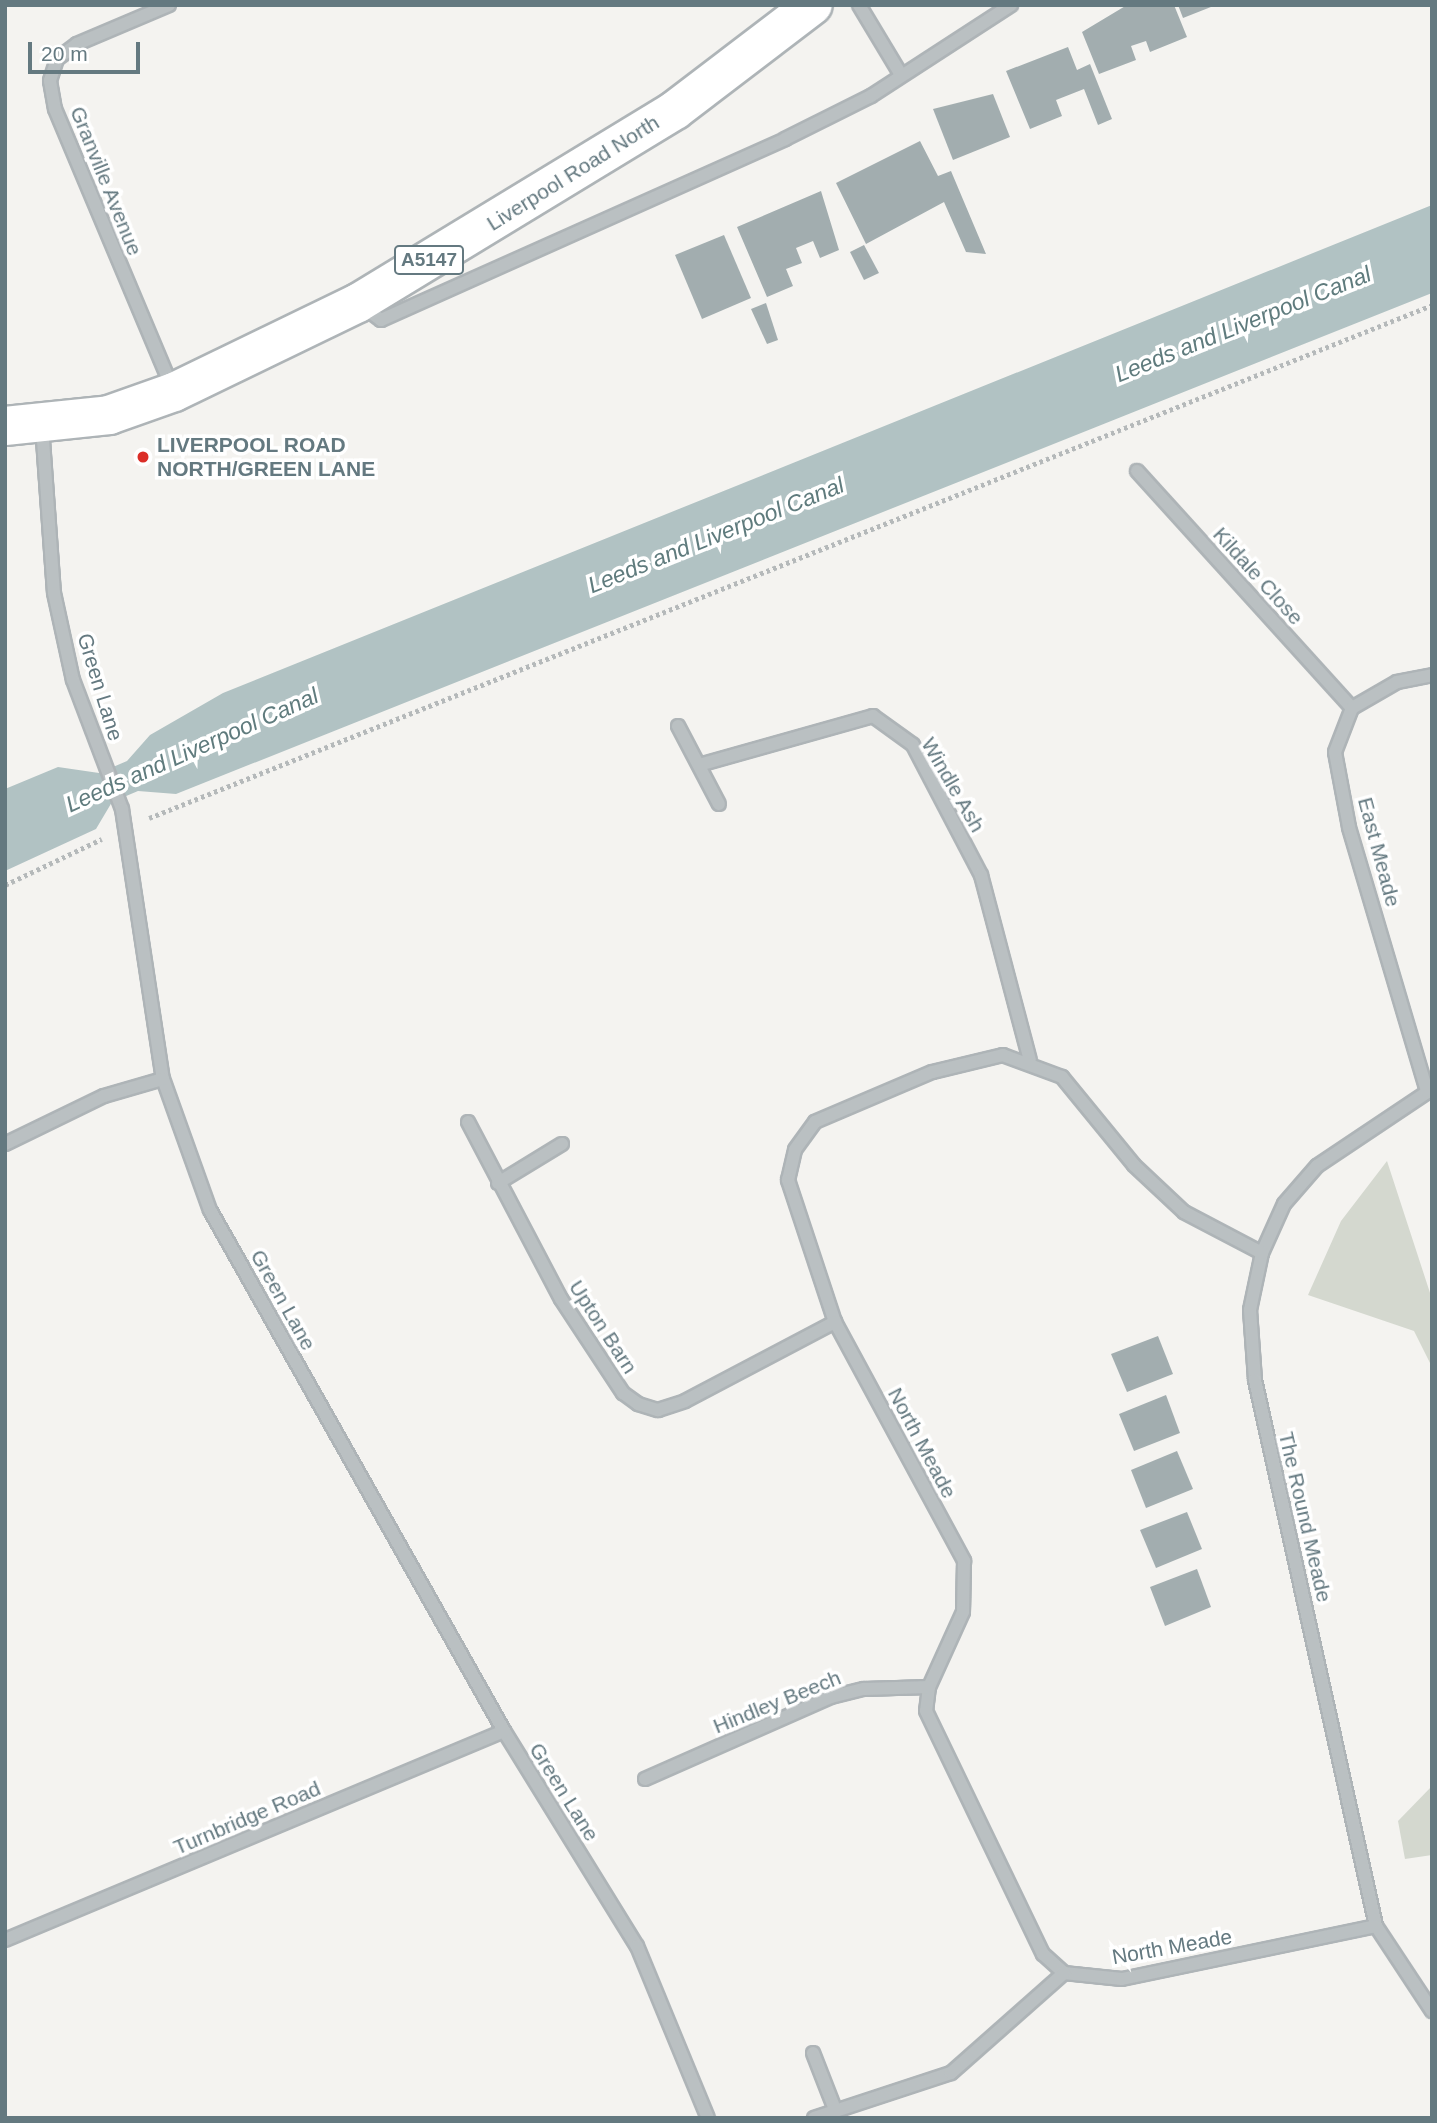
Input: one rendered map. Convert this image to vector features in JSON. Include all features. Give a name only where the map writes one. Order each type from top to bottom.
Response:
[{"type":"main road","name":"Liverpool Road North","points":[[24,426],[109,415],[174,392],[358,303],[675,110],[813,5]]},
{"type":"street","name":"Granville Avenue","points":[[169,5],[77,44],[57,59],[50,81],[55,109],[174,392]]},
{"type":"street","points":[[859,5],[901,75]]},
{"type":"street","points":[[358,303],[381,320],[785,139],[901,75],[1011,5]]},
{"type":"street","name":"Green Lane","points":[[24,426],[54,593],[92,737],[121,805],[163,1079],[210,1210],[504,1731],[637,1946],[708,2118]]},
{"type":"street","name":"Kildale Close","points":[[1137,471],[1352,708]]},
{"type":"street","points":[[1352,708],[1397,682],[1432,675]]},
{"type":"street","name":"East Meade","points":[[1352,708],[1335,752],[1349,827],[1429,1090]]},
{"type":"street","name":"Windle Ash","points":[[699,765],[873,716],[913,745],[981,876],[1030,1060]]},
{"type":"street","points":[[678,726],[719,804]]},
{"type":"street","name":"North Meade","points":[[1262,1252],[1184,1212],[1133,1165],[1062,1077],[1030,1060],[977,1058],[815,1122],[795,1150],[788,1180],[835,1322],[964,1560],[963,1612],[929,1687],[926,1711],[935,1736],[1043,1954],[1064,1973],[1122,1979],[1376,1926]]},
{"type":"street","points":[[5,1144],[104,1096],[163,1079]]},
{"type":"street","name":"The Round Meade","points":[[1429,1090],[1317,1166],[1284,1204],[1262,1252],[1250,1310],[1255,1380],[1376,1926],[1432,2011]]},
{"type":"street","name":"Upton Barn","points":[[468,1122],[561,1298],[623,1393],[638,1404],[658,1410],[685,1401],[835,1322]]},
{"type":"street","points":[[498,1183],[562,1144]]},
{"type":"street","name":"Hindley Beech","points":[[645,1779],[831,1697],[929,1687]]},
{"type":"street","name":"Turnbridge Road","points":[[5,1940],[504,1731]]},
{"type":"street","points":[[814,2118],[834,2107],[951,2073],[1064,1973]]},
{"type":"street","points":[[813,2053],[834,2107]]},
{"type":"path","points":[[134,825],[1432,305]]},
{"type":"path","points":[[5,885],[116,833]]},
{"type":"shaded area","points":[[1387,1161],[1432,1299],[1432,1367],[1414,1331],[1308,1295],[1341,1221]]},
{"type":"shaded area","points":[[1432,1786],[1432,1855],[1405,1859],[1398,1821]]},
{"type":"water","name":"Leeds and Liverpool Canal","points":[[1432,205],[1432,293],[176,794],[138,791],[112,802],[96,829],[5,871],[5,789],[58,767],[99,773],[127,761],[150,735],[223,693]]},
{"type":"building","points":[[1127,5],[1174,5],[1187,37],[1150,52],[1146,41],[1131,46],[1136,60],[1099,74],[1082,32]]},
{"type":"building","points":[[1178,5],[1216,5],[1183,18]]},
{"type":"building","points":[[1068,47],[1077,70],[1090,64],[1112,119],[1098,125],[1084,89],[1056,100],[1062,116],[1030,129],[1006,71]]},
{"type":"building","points":[[993,94],[1010,137],[953,160],[933,109]]},
{"type":"building","points":[[920,141],[938,176],[951,171],[986,254],[966,252],[944,202],[866,244],[836,183]]},
{"type":"building","points":[[821,191],[839,250],[820,258],[813,241],[796,248],[802,263],[786,269],[793,286],[767,297],[737,227]]},
{"type":"building","points":[[724,235],[751,298],[702,319],[675,255]]},
{"type":"building","points":[[864,245],[879,273],[864,280],[850,252]]},
{"type":"building","points":[[766,303],[778,340],[767,344],[751,309]]},
{"type":"building","points":[[1158,1336],[1173,1374],[1127,1392],[1111,1354]]},
{"type":"building","points":[[1166,1395],[1180,1433],[1134,1451],[1119,1414]]},
{"type":"building","points":[[1177,1451],[1193,1489],[1146,1508],[1131,1470]]},
{"type":"building","points":[[1187,1512],[1202,1549],[1156,1568],[1140,1530]]},
{"type":"building","points":[[1197,1569],[1211,1607],[1165,1626],[1150,1587]]},
{"type":"place","name":"LIVERPOOL ROAD NORTH/GREEN LANE","points":[[143,457]]}]
